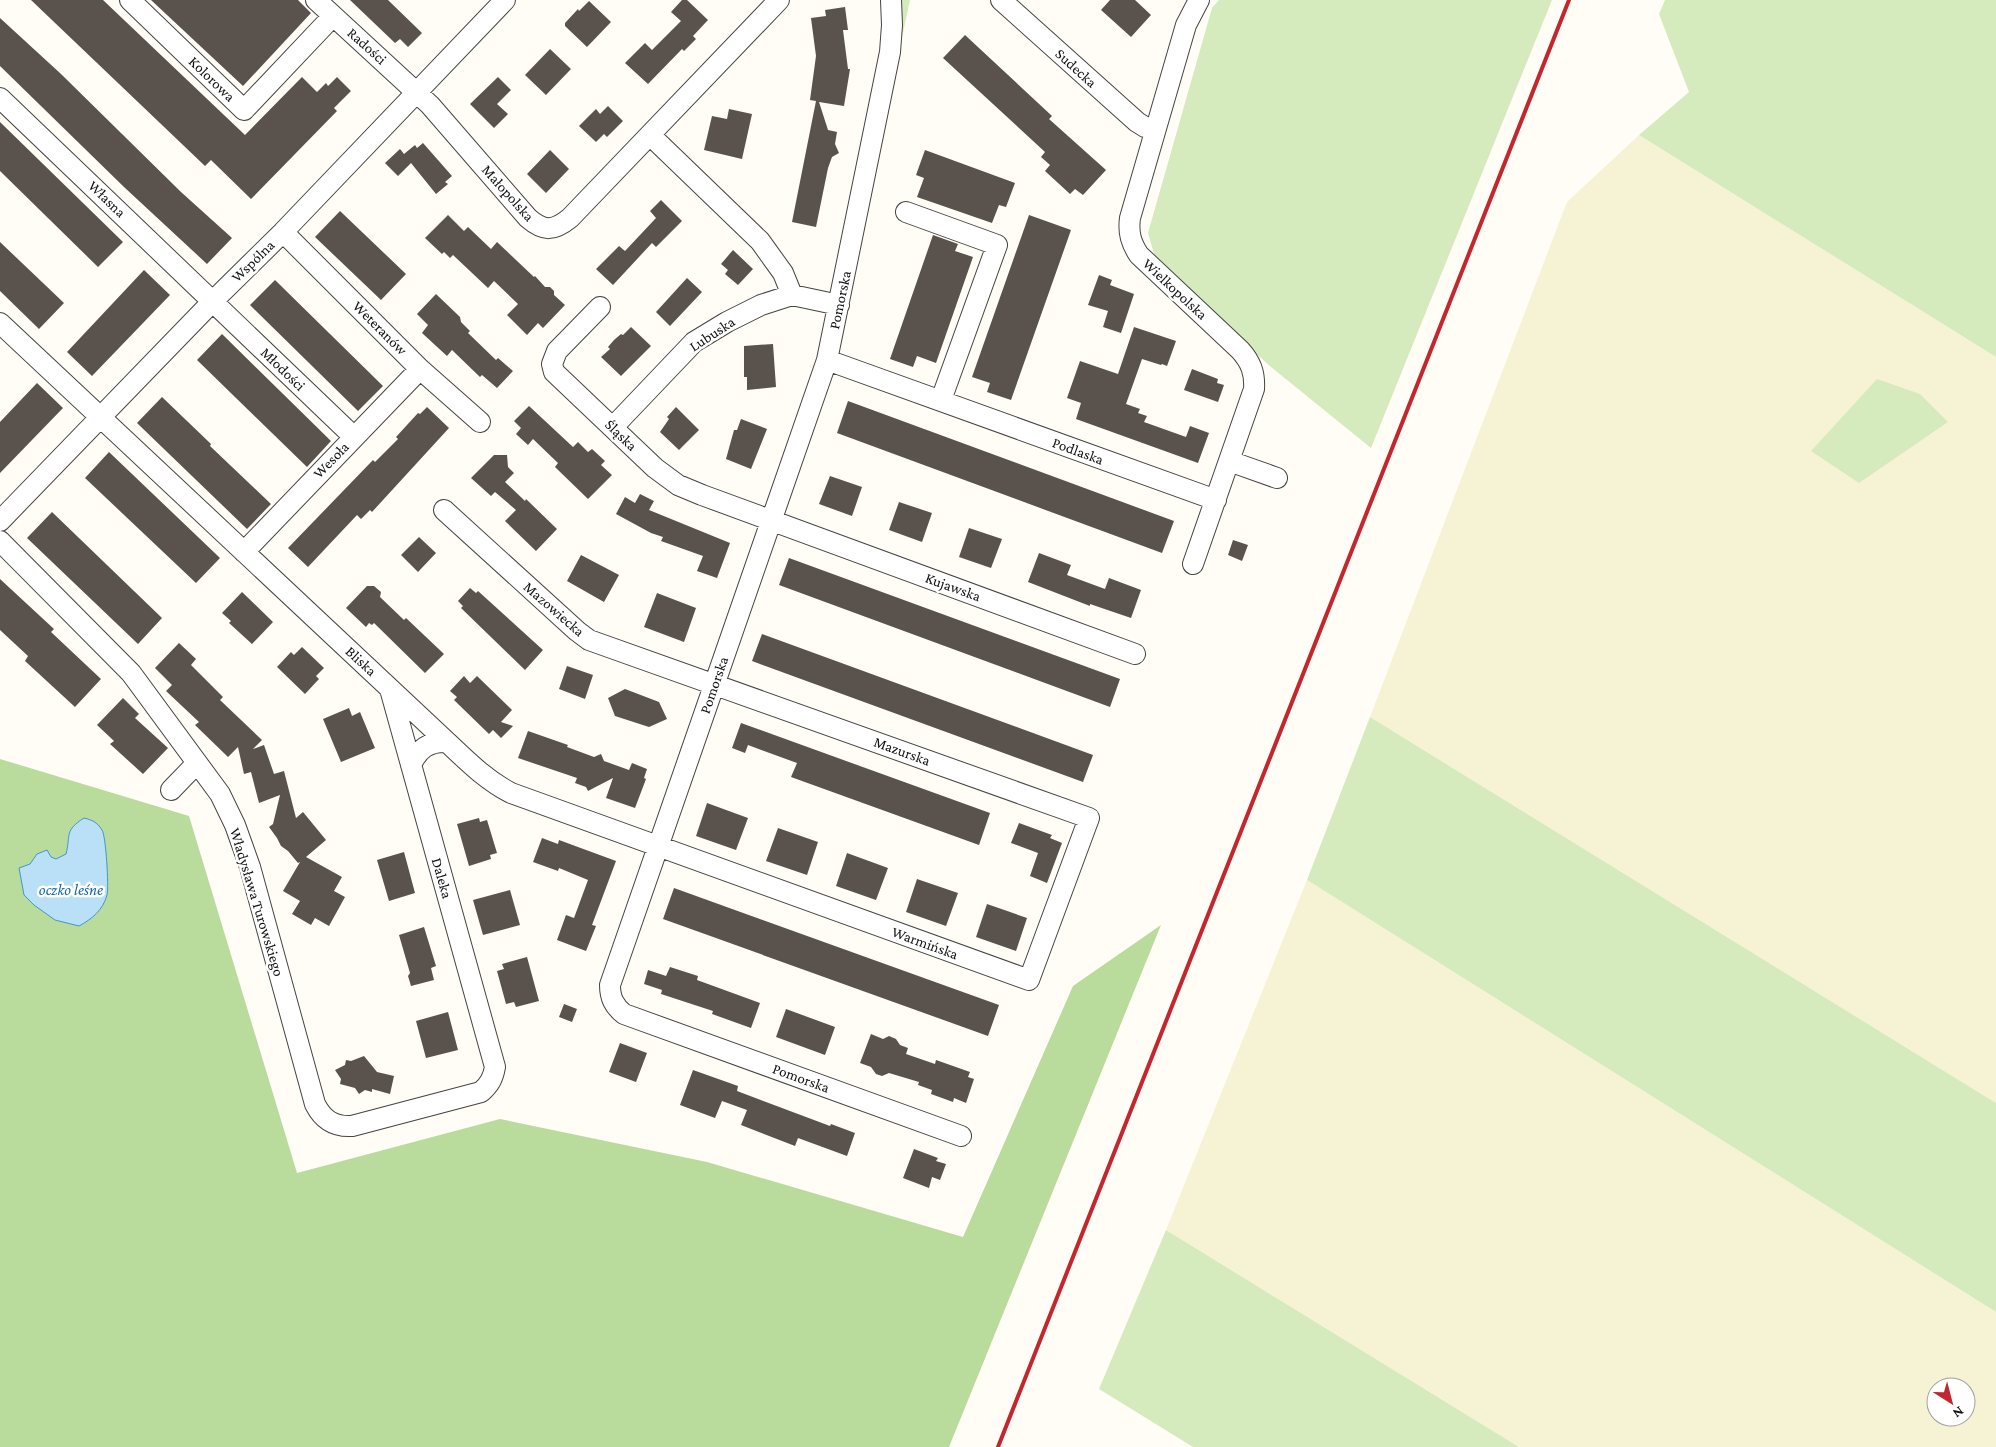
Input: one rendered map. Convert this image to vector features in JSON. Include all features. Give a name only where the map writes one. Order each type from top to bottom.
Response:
[{"type":"street","name":"Kolorowa","points":[[130,0],[244,110],[333,16]]},
{"type":"street","name":"Radości","points":[[316,0],[417,92]]},
{"type":"street","name":"Wspólna","points":[[0,521],[213,301],[283,232],[505,0]]},
{"type":"street","name":"Małopolska","points":[[417,92],[528,218],[536,225],[547,229],[560,226],[650,136],[779,0]]},
{"type":"street","name":"Pomorska","points":[[891,0],[890,52],[827,360],[610,985],[612,1000],[624,1014],[961,1136]]},
{"type":"street","name":"Sudecka","points":[[1001,0],[1137,122],[1155,130]]},
{"type":"street","name":"Wielkopolska","points":[[1193,564],[1254,389],[1253,368],[1240,350],[1139,255],[1131,242],[1128,228],[1186,25],[1199,0]]},
{"type":"street","name":"Własna","points":[[0,98],[213,301]]},
{"type":"street","points":[[650,136],[760,241],[778,266],[792,295]]},
{"type":"street","points":[[906,212],[997,245],[941,400]]},
{"type":"street","name":"Weteranów","points":[[283,232],[420,369],[480,422]]},
{"type":"street","name":"Lubuska","points":[[613,427],[694,342],[727,322],[761,305],[792,295],[839,305]]},
{"type":"street","name":"Młodości","points":[[213,301],[354,437]]},
{"type":"street","name":"Śląska","points":[[600,307],[557,351],[552,364],[554,372],[655,468],[678,485],[771,521]]},
{"type":"street","name":"Bliska","points":[[0,323],[482,775],[511,793],[658,847]]},
{"type":"street","name":"Podlaska","points":[[827,360],[1216,500]]},
{"type":"street","name":"Wesoła","points":[[244,552],[420,369]]},
{"type":"street","points":[[1229,461],[1277,478]]},
{"type":"street","name":"Mazowiecka","points":[[444,510],[589,640],[715,684]]},
{"type":"street","name":"Kujawska","points":[[771,521],[1136,654]]},
{"type":"street","name":"Władysława Turowskiego","points":[[0,541],[131,673],[220,794],[235,825],[247,859],[315,1104],[328,1122],[341,1127],[352,1126],[482,1092],[489,1085],[493,1077],[494,1067]]},
{"type":"street","name":"Mazurska","points":[[715,684],[1089,818]]},
{"type":"street","name":"Daleka","points":[[390,688],[494,1067]]},
{"type":"street","points":[[411,765],[417,753],[424,747],[433,743],[447,742]]},
{"type":"street","points":[[170,790],[197,763]]},
{"type":"street","name":"Warmińska","points":[[658,847],[1029,980],[1089,818]]},
{"type":"shaded area","points":[[1639,135],[1996,357],[1996,1103],[1370,717],[1567,202]]},
{"type":"shaded area","points":[[1307,880],[1996,1312],[1996,1447],[1519,1447],[1166,1230]]},
{"type":"green space","points":[[900,0],[910,0],[901,42]]},
{"type":"green space","points":[[1219,0],[1552,0],[1371,448],[1271,367],[1157,264],[1148,233],[1212,8]]},
{"type":"green space","points":[[1665,0],[1996,0],[1996,357],[1639,135],[1689,92],[1659,14]]},
{"type":"green space","points":[[1877,379],[1920,394],[1948,422],[1859,483],[1811,451]]},
{"type":"green space","points":[[1370,717],[1996,1103],[1996,1312],[1307,880]]},
{"type":"green space","points":[[0,759],[189,816],[297,1173],[500,1119],[707,1162],[963,1237],[1073,986],[1161,925],[949,1447],[0,1447]]},
{"type":"green space","points":[[1166,1230],[1519,1447],[1193,1447],[1099,1389]]},
{"type":"water","name":"oczko leśne","points":[[84,818],[96,823],[102,830],[107,862],[108,890],[100,910],[79,926],[55,920],[34,905],[24,895],[19,868],[30,864],[37,854],[47,850],[51,857],[56,859],[66,854],[69,833],[73,826]]},
{"type":"building","points":[[31,0],[103,0],[245,135],[302,77],[317,92],[326,83],[328,86],[337,77],[351,91],[334,108],[337,111],[251,199],[211,160],[205,166]]},
{"type":"building","points":[[151,0],[298,0],[311,13],[243,86]]},
{"type":"building","points":[[350,0],[388,0],[422,33],[408,47],[400,39],[395,43]]},
{"type":"building","points":[[682,0],[687,0],[708,20],[693,36],[696,39],[684,51],[682,49],[648,84],[625,63],[645,43],[652,50],[681,21],[671,12]]},
{"type":"building","points":[[1110,0],[1135,0],[1151,15],[1131,37],[1101,10]]},
{"type":"building","points":[[589,1],[611,22],[587,47],[565,26],[565,23],[578,9],[579,11]]},
{"type":"building","points":[[845,7],[848,30],[843,30],[848,69],[850,69],[844,106],[819,102],[828,130],[837,132],[835,144],[839,153],[832,157],[828,168],[816,227],[792,222],[816,101],[810,100],[816,56],[811,18],[826,16],[825,10]]},
{"type":"building","points":[[0,18],[61,74],[181,192],[232,238],[207,264],[124,187],[0,66]]},
{"type":"building","points":[[965,35],[1052,116],[1049,119],[1106,170],[1083,195],[1075,189],[1070,194],[1045,171],[1050,165],[1041,157],[1045,152],[943,58]]},
{"type":"building","points":[[550,49],[571,69],[546,95],[525,75]]},
{"type":"building","points":[[498,77],[511,90],[497,104],[508,114],[494,128],[470,104]]},
{"type":"building","points":[[608,106],[623,121],[607,137],[604,134],[596,142],[579,126],[596,109],[600,114]]},
{"type":"building","points":[[729,109],[752,114],[742,159],[704,150],[712,116],[727,119]]},
{"type":"building","points":[[0,122],[123,242],[98,267],[0,171]]},
{"type":"building","points":[[423,143],[452,176],[445,182],[448,184],[436,194],[411,163],[398,176],[385,163],[400,149],[404,154],[415,145],[417,148]]},
{"type":"building","points":[[550,150],[569,169],[546,193],[527,174]]},
{"type":"building","points":[[925,150],[1015,183],[1006,207],[999,205],[992,223],[917,197],[924,178],[916,175]]},
{"type":"building","points":[[661,200],[682,221],[656,247],[652,243],[613,285],[596,269],[619,246],[625,251],[656,218],[650,211]]},
{"type":"building","points":[[340,211],[406,274],[381,300],[315,237]]},
{"type":"building","points":[[448,215],[464,231],[468,227],[491,249],[497,242],[545,287],[550,287],[554,291],[554,295],[565,305],[543,328],[538,323],[527,335],[507,315],[518,304],[494,281],[488,288],[453,255],[450,258],[444,252],[442,254],[425,238]]},
{"type":"building","points":[[1029,215],[1071,230],[1011,400],[987,392],[990,383],[972,377]]},
{"type":"building","points":[[933,235],[958,244],[955,251],[973,257],[936,363],[917,356],[913,367],[890,359]]},
{"type":"building","points":[[0,242],[64,303],[39,329],[0,291]]},
{"type":"building","points":[[733,250],[753,269],[738,285],[725,274],[728,270],[721,264]]},
{"type":"building","points":[[144,270],[170,295],[92,376],[67,352]]},
{"type":"building","points":[[1099,275],[1112,280],[1110,285],[1134,294],[1121,333],[1103,327],[1108,311],[1088,305]]},
{"type":"building","points":[[687,278],[702,292],[670,326],[656,312]]},
{"type":"building","points":[[275,280],[383,386],[358,411],[250,305]]},
{"type":"building","points":[[436,294],[460,317],[461,322],[470,331],[468,333],[496,360],[498,358],[513,371],[497,388],[482,375],[480,377],[452,350],[447,356],[422,333],[428,325],[417,314]]},
{"type":"building","points":[[631,327],[651,346],[621,376],[601,357],[610,349],[608,347],[614,340]]},
{"type":"building","points":[[1134,327],[1176,341],[1167,366],[1142,359],[1126,404],[1140,409],[1138,413],[1147,416],[1144,422],[1186,437],[1190,426],[1209,433],[1198,463],[1076,419],[1081,403],[1067,398],[1080,361],[1118,374]]},
{"type":"building","points":[[222,334],[331,441],[307,467],[197,360]]},
{"type":"building","points":[[773,344],[776,387],[747,390],[747,377],[744,377],[744,346]]},
{"type":"building","points":[[1192,369],[1218,379],[1217,383],[1224,385],[1218,402],[1184,390]]},
{"type":"building","points":[[37,383],[63,408],[0,473],[0,422]]},
{"type":"building","points":[[162,397],[271,504],[247,529],[137,423]]},
{"type":"building","points":[[848,401],[1174,521],[1162,553],[837,433]]},
{"type":"building","points":[[529,406],[573,447],[578,442],[588,452],[592,449],[605,461],[601,465],[612,475],[588,499],[555,467],[558,463],[533,439],[528,445],[516,434],[521,428],[514,421]]},
{"type":"building","points":[[427,407],[449,428],[372,512],[370,510],[361,519],[357,515],[308,567],[288,548],[373,460],[375,462],[398,439],[396,437],[418,413],[420,414]]},
{"type":"building","points":[[676,407],[699,430],[679,450],[660,432],[669,419],[667,417]]},
{"type":"building","points":[[741,419],[767,429],[751,469],[726,459],[734,430],[737,430]]},
{"type":"building","points":[[109,452],[220,558],[196,583],[85,478]]},
{"type":"building","points":[[494,455],[507,455],[508,467],[514,473],[505,482],[557,529],[536,551],[505,521],[516,510],[495,492],[491,496],[471,478]]},
{"type":"building","points":[[830,476],[862,487],[852,516],[819,504]]},
{"type":"building","points":[[640,494],[654,501],[649,510],[730,543],[717,578],[697,571],[703,556],[661,541],[663,537],[651,533],[616,514],[625,497],[635,503]]},
{"type":"building","points":[[899,502],[932,513],[922,542],[889,530]]},
{"type":"building","points":[[52,512],[162,618],[138,644],[27,538]]},
{"type":"building","points":[[969,528],[1002,539],[991,568],[959,557]]},
{"type":"building","points":[[419,537],[436,553],[418,572],[401,555]]},
{"type":"building","points":[[1233,540],[1248,545],[1242,561],[1228,555]]},
{"type":"building","points":[[1039,553],[1071,565],[1067,575],[1105,589],[1109,578],[1141,590],[1131,618],[1090,604],[1090,606],[1028,582]]},
{"type":"building","points":[[581,555],[619,575],[604,602],[567,581]]},
{"type":"building","points":[[789,558],[1120,679],[1110,707],[779,585]]},
{"type":"building","points":[[0,579],[54,629],[51,632],[101,679],[75,707],[25,661],[28,656],[0,630]]},
{"type":"building","points":[[367,586],[374,586],[381,592],[380,597],[404,620],[406,618],[444,654],[425,673],[374,623],[372,625],[369,623],[366,627],[346,608]]},
{"type":"building","points":[[470,588],[476,593],[478,591],[543,650],[525,670],[461,608],[463,606],[458,601]]},
{"type":"building","points":[[242,592],[273,622],[252,644],[229,623],[231,621],[222,613]]},
{"type":"building","points":[[657,593],[696,608],[684,642],[644,627]]},
{"type":"building","points":[[762,634],[1093,755],[1083,782],[752,661]]},
{"type":"building","points":[[179,643],[196,659],[191,665],[223,697],[220,700],[262,740],[253,749],[264,745],[274,774],[284,771],[296,818],[303,812],[326,840],[306,857],[342,877],[334,891],[345,897],[329,926],[315,918],[311,925],[292,914],[300,901],[283,891],[300,862],[298,863],[281,846],[269,827],[273,824],[280,795],[259,803],[251,772],[244,774],[238,747],[228,757],[195,725],[199,722],[166,691],[172,685],[155,668]]},
{"type":"building","points":[[302,647],[324,668],[316,676],[319,679],[305,694],[277,667],[291,652],[294,655]]},
{"type":"building","points":[[567,666],[593,675],[585,699],[559,689]]},
{"type":"building","points":[[464,676],[470,683],[477,676],[512,710],[501,722],[513,726],[501,738],[493,730],[489,734],[454,700],[457,697],[450,691]]},
{"type":"building","points":[[625,689],[659,702],[667,719],[649,727],[615,716],[608,698]]},
{"type":"building","points":[[123,698],[139,714],[135,718],[168,748],[143,774],[110,744],[114,741],[97,725]]},
{"type":"building","points":[[349,708],[352,716],[360,712],[375,748],[341,762],[323,719]]},
{"type":"building","points":[[741,723],[990,813],[979,845],[791,777],[797,763],[748,745],[745,753],[732,748]]},
{"type":"building","points":[[528,731],[568,745],[567,747],[594,757],[601,754],[604,761],[629,770],[632,763],[647,769],[644,778],[646,779],[635,808],[606,798],[613,778],[588,791],[586,787],[575,783],[577,778],[518,758]]},
{"type":"building","points":[[707,803],[748,818],[736,850],[696,836]]},
{"type":"building","points":[[479,818],[480,822],[487,820],[497,853],[490,855],[491,859],[469,866],[457,824]]},
{"type":"building","points":[[1019,823],[1052,835],[1050,838],[1062,843],[1047,883],[1030,876],[1038,853],[1011,843]]},
{"type":"building","points":[[778,828],[818,842],[807,875],[766,861]]},
{"type":"building","points":[[542,838],[558,844],[559,840],[616,861],[592,925],[596,926],[586,951],[557,940],[566,915],[574,918],[588,880],[559,868],[558,871],[533,862]]},
{"type":"building","points":[[404,852],[415,893],[389,901],[377,860]]},
{"type":"building","points":[[847,853],[888,868],[876,900],[836,886]]},
{"type":"building","points":[[917,879],[958,893],[946,926],[906,912]]},
{"type":"building","points":[[674,888],[999,1005],[988,1036],[663,919]]},
{"type":"building","points":[[510,890],[520,925],[483,935],[473,900]]},
{"type":"building","points":[[987,904],[1027,918],[1016,951],[976,937]]},
{"type":"building","points":[[424,927],[436,966],[431,968],[434,980],[411,986],[408,976],[410,973],[399,935]]},
{"type":"building","points":[[527,957],[539,1001],[516,1007],[514,1002],[506,1004],[497,971],[504,969],[502,964]]},
{"type":"building","points":[[670,967],[698,976],[697,980],[760,1003],[751,1028],[712,1014],[713,1011],[661,994],[662,990],[644,984],[648,970],[666,976]]},
{"type":"building","points":[[564,1004],[577,1009],[572,1022],[559,1017]]},
{"type":"building","points":[[786,1009],[835,1027],[825,1055],[776,1037]]},
{"type":"building","points":[[448,1012],[458,1050],[426,1058],[416,1021]]},
{"type":"building","points":[[871,1034],[883,1039],[889,1036],[896,1039],[900,1045],[908,1048],[906,1054],[935,1064],[936,1060],[970,1072],[968,1077],[974,1079],[966,1103],[954,1098],[953,1102],[931,1094],[932,1090],[918,1085],[919,1082],[889,1073],[882,1076],[876,1074],[871,1067],[860,1063]]},
{"type":"building","points":[[620,1043],[647,1053],[636,1082],[609,1072]]},
{"type":"building","points":[[364,1056],[377,1072],[394,1076],[390,1094],[372,1089],[372,1092],[365,1090],[359,1094],[355,1088],[340,1084],[341,1079],[335,1070],[345,1065],[346,1060],[351,1061]]},
{"type":"building","points":[[693,1070],[738,1086],[737,1091],[830,1126],[831,1124],[855,1133],[847,1156],[798,1138],[795,1146],[741,1125],[747,1110],[722,1101],[715,1118],[680,1105]]},
{"type":"building","points":[[914,1149],[938,1158],[936,1161],[946,1164],[940,1180],[932,1177],[929,1188],[903,1178]]},
{"type":"railway","points":[[998,1447],[1569,0]]}]
